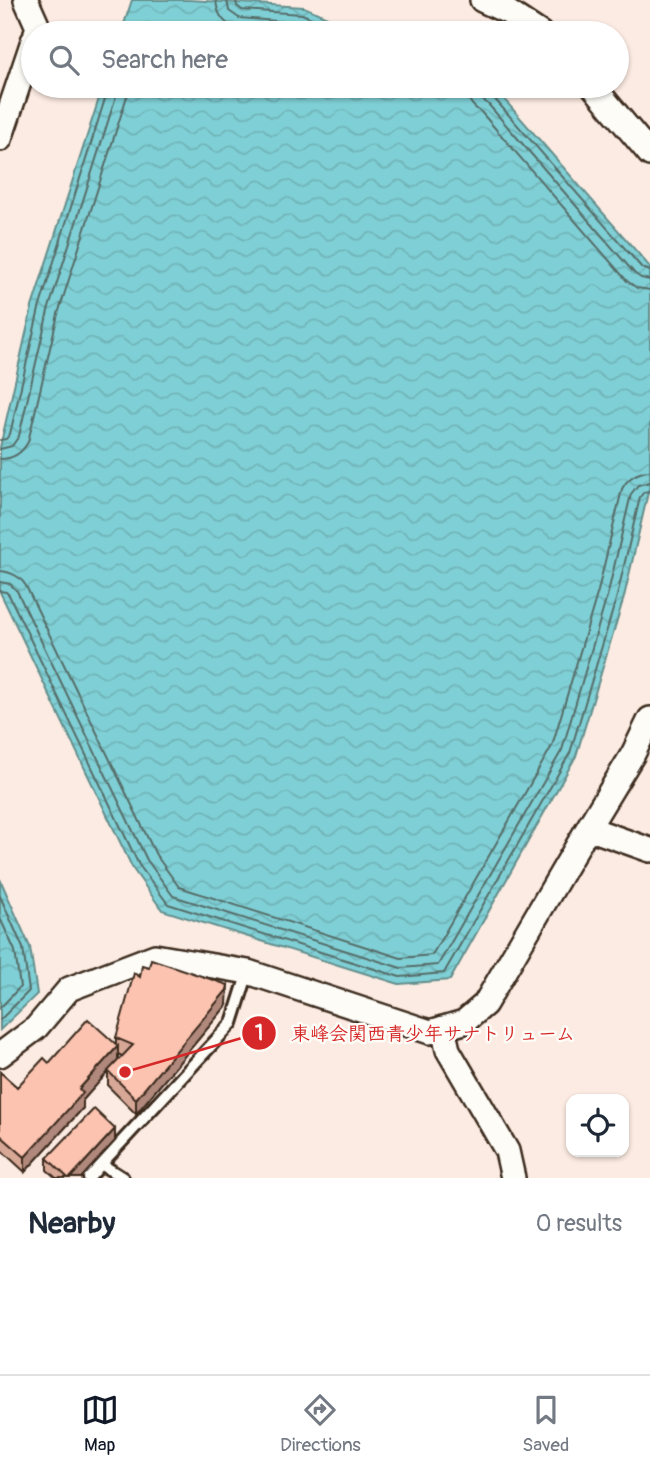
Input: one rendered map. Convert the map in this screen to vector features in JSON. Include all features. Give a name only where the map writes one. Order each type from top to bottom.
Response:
[{"type":"street","points":[[26,0],[35,21]]},
{"type":"street","points":[[482,0],[516,6],[529,21]]},
{"type":"street","points":[[0,139],[21,77]]},
{"type":"street","points":[[603,98],[650,154]]},
{"type":"street","points":[[0,1055],[36,1028],[69,989],[155,956],[248,972],[430,1032],[464,1022],[485,1004],[588,828],[642,753],[650,719]]},
{"type":"street","points":[[588,828],[650,850]]},
{"type":"street","points":[[443,1028],[448,1050],[507,1151],[513,1178]]},
{"type":"lane","points":[[89,1178],[232,1023],[248,972]]},
{"type":"lane","points":[[101,1164],[123,1178]]},
{"type":"water","points":[[132,0],[189,0],[304,7],[336,21],[125,21]]},
{"type":"water","points":[[99,98],[503,98],[650,267],[650,484],[624,597],[576,756],[450,980],[399,984],[162,910],[133,869],[0,592],[0,447],[32,307]]},
{"type":"water","points":[[0,879],[30,947],[37,994],[0,1030]]},
{"type":"building","points":[[151,959],[228,985],[227,990],[136,1099],[108,1071],[133,1045],[116,1038],[134,973],[140,977],[142,965],[149,967]]},
{"type":"building","points":[[88,1019],[118,1046],[79,1089],[83,1093],[25,1157],[0,1135],[0,1072],[17,1087],[44,1058],[49,1063]]},
{"type":"building","points":[[94,1109],[115,1129],[68,1178],[47,1158]]},
{"type":"place","name":"東峰会関西青少年サナトリューム","points":[[125,1072]]}]
